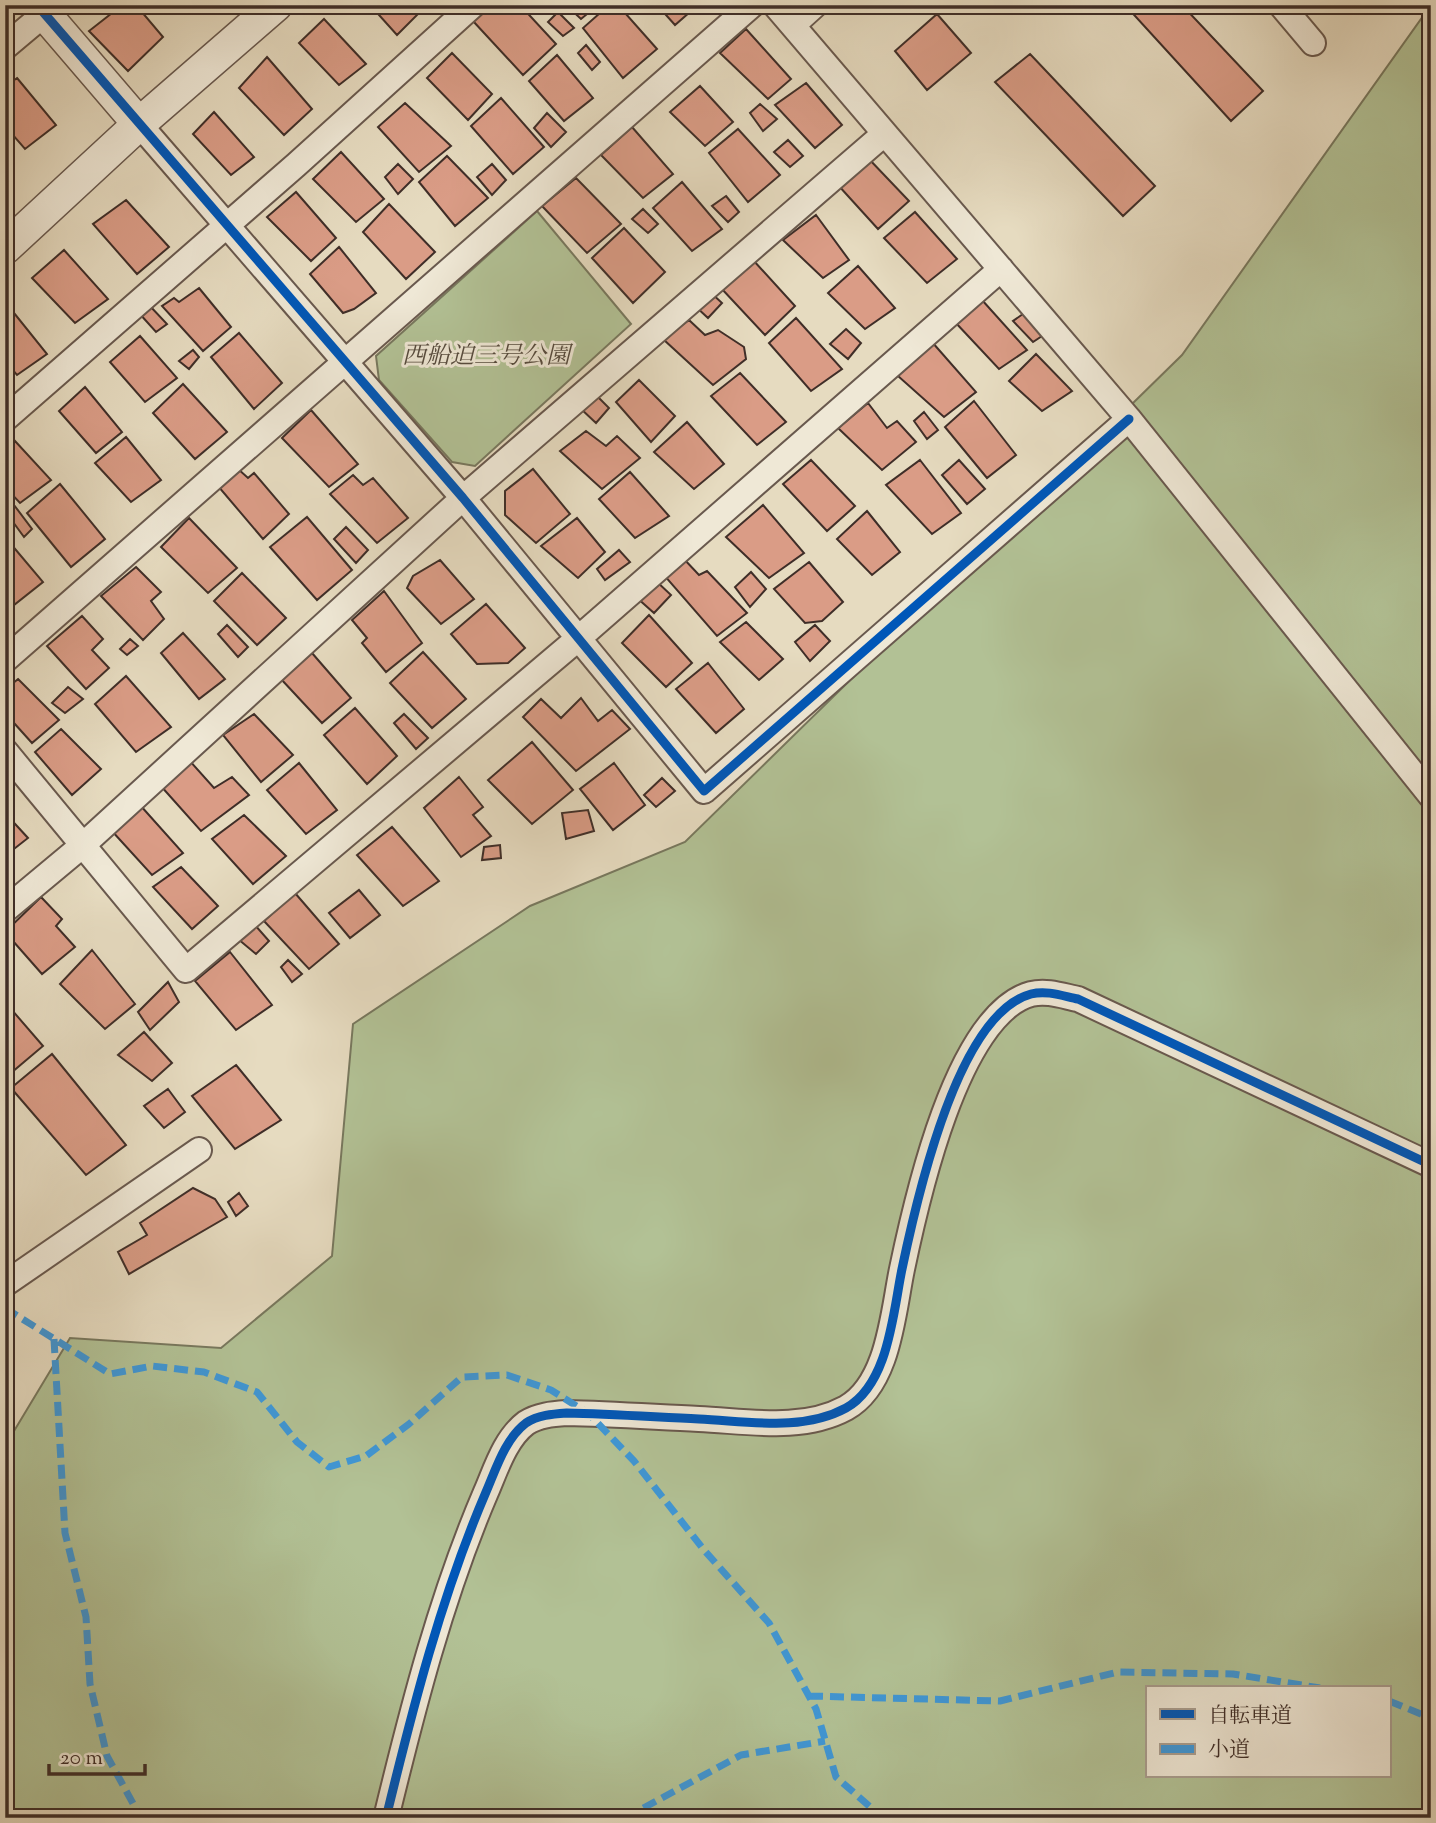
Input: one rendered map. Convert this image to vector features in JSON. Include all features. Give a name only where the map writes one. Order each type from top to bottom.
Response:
[{"type":"street","points":[[5,248],[139,124],[276,5]]},
{"type":"street","points":[[5,419],[473,5]]},
{"type":"street","points":[[5,660],[344,359],[448,273],[751,5]]},
{"type":"street","points":[[775,5],[1129,419],[1431,796]]},
{"type":"street","points":[[793,25],[815,5]]},
{"type":"street","points":[[1281,5],[1313,43]]},
{"type":"street","points":[[5,47],[45,8],[139,124],[344,359],[580,637],[704,791],[1129,419]]},
{"type":"street","points":[[5,910],[83,845],[463,498],[884,134]]},
{"type":"street","points":[[5,751],[186,970],[580,637],[1001,268]]},
{"type":"street","points":[[386,1818],[425,1660],[473,1521],[510,1440],[526,1423],[544,1415],[578,1413],[792,1423],[846,1408],[863,1395],[877,1370],[887,1338],[912,1222],[962,1068],[979,1038],[1016,1000],[1049,992],[1078,999],[1431,1165]]},
{"type":"street","points":[[5,1284],[199,1150]]},
{"type":"green space","points":[[1431,5],[1431,1818],[5,1818],[5,1446],[70,1338],[221,1348],[332,1256],[353,1024],[530,906],[685,842],[1182,355]]},
{"type":"green space","name":"西船迫三号公園","points":[[537,211],[631,324],[475,466],[452,462],[379,380],[376,356]]},
{"type":"building","points":[[107,5],[136,5],[163,37],[128,71],[89,31],[112,13]]},
{"type":"building","points":[[370,5],[416,5],[421,11],[397,35]]},
{"type":"building","points":[[493,5],[520,5],[556,44],[523,75],[473,21]]},
{"type":"building","points":[[566,5],[598,5],[581,19]]},
{"type":"building","points":[[609,5],[618,5],[657,49],[623,78],[583,28]]},
{"type":"building","points":[[657,5],[698,5],[675,25]]},
{"type":"building","points":[[1125,5],[1182,5],[1263,91],[1231,121]]},
{"type":"building","points":[[558,12],[574,28],[563,36],[548,22]]},
{"type":"building","points":[[937,14],[971,53],[927,90],[895,51]]},
{"type":"building","points":[[324,19],[366,64],[339,85],[299,43]]},
{"type":"building","points":[[746,29],[791,79],[768,99],[720,53]]},
{"type":"building","points":[[586,45],[600,62],[592,70],[578,53]]},
{"type":"building","points":[[452,53],[492,94],[468,120],[427,78]]},
{"type":"building","points":[[1030,54],[1155,186],[1123,216],[995,82]]},
{"type":"building","points":[[557,55],[593,98],[564,121],[529,81]]},
{"type":"building","points":[[267,57],[312,109],[284,135],[239,88]]},
{"type":"building","points":[[17,78],[56,125],[25,149],[5,126],[5,87]]},
{"type":"building","points":[[806,83],[842,125],[815,148],[775,105]]},
{"type":"building","points":[[700,86],[733,122],[705,146],[670,112]]},
{"type":"building","points":[[501,98],[544,147],[513,174],[471,126]]},
{"type":"building","points":[[405,103],[451,146],[419,172],[378,127]]},
{"type":"building","points":[[760,104],[777,119],[763,131],[750,113]]},
{"type":"building","points":[[214,112],[254,157],[231,175],[193,134]]},
{"type":"building","points":[[547,113],[566,132],[551,147],[534,128]]},
{"type":"building","points":[[632,127],[673,174],[643,198],[601,155]]},
{"type":"building","points":[[738,129],[780,175],[748,202],[709,153]]},
{"type":"building","points":[[788,140],[803,156],[790,167],[774,152]]},
{"type":"building","points":[[341,152],[384,199],[356,222],[313,179]]},
{"type":"building","points":[[447,156],[488,198],[455,226],[419,182]]},
{"type":"building","points":[[868,158],[909,201],[878,229],[838,185]]},
{"type":"building","points":[[398,164],[413,179],[398,194],[385,177]]},
{"type":"building","points":[[492,164],[506,180],[492,195],[477,177]]},
{"type":"building","points":[[576,178],[621,224],[587,253],[542,206]]},
{"type":"building","points":[[682,182],[722,229],[692,251],[653,208]]},
{"type":"building","points":[[296,192],[336,238],[311,261],[267,217]]},
{"type":"building","points":[[726,196],[739,212],[728,222],[712,206]]},
{"type":"building","points":[[126,200],[169,247],[137,274],[93,224]]},
{"type":"building","points":[[389,204],[435,252],[406,279],[363,232]]},
{"type":"building","points":[[643,209],[658,224],[648,233],[632,219]]},
{"type":"building","points":[[915,212],[957,259],[927,283],[884,238]]},
{"type":"building","points":[[816,215],[849,260],[823,278],[783,240]]},
{"type":"building","points":[[624,228],[665,272],[633,303],[592,258]]},
{"type":"building","points":[[339,247],[376,293],[354,309],[343,313],[310,274]]},
{"type":"building","points":[[64,250],[108,299],[75,323],[32,278]]},
{"type":"building","points":[[753,260],[795,306],[765,335],[721,288]]},
{"type":"building","points":[[858,266],[895,308],[865,329],[828,293]]},
{"type":"building","points":[[199,288],[231,327],[203,351],[162,306],[174,298],[179,302]]},
{"type":"building","points":[[709,291],[722,303],[708,318],[694,305]]},
{"type":"building","points":[[982,300],[1027,350],[999,369],[955,322]]},
{"type":"building","points":[[149,305],[167,324],[156,332],[139,313]]},
{"type":"building","points":[[10,308],[47,354],[17,375],[5,361],[5,311]]},
{"type":"building","points":[[1030,309],[1048,332],[1033,342],[1013,321]]},
{"type":"building","points":[[796,318],[842,369],[811,391],[769,343]]},
{"type":"building","points":[[689,320],[705,335],[718,330],[744,347],[746,359],[713,385],[663,339]]},
{"type":"building","points":[[846,329],[861,343],[848,359],[830,344]]},
{"type":"building","points":[[239,333],[282,383],[254,409],[211,357]]},
{"type":"building","points":[[140,336],[177,378],[145,402],[110,362]]},
{"type":"building","points":[[932,342],[976,392],[944,417],[898,376]]},
{"type":"building","points":[[193,350],[199,357],[189,369],[179,361]]},
{"type":"building","points":[[1036,354],[1072,391],[1042,411],[1009,381]]},
{"type":"building","points":[[740,373],[786,422],[757,445],[711,396]]},
{"type":"building","points":[[639,380],[675,416],[651,442],[616,402]]},
{"type":"building","points":[[183,384],[227,432],[195,459],[153,413]]},
{"type":"building","points":[[85,387],[122,432],[96,453],[59,411]]},
{"type":"building","points":[[595,394],[609,408],[596,423],[580,408]]},
{"type":"building","points":[[974,401],[1016,455],[987,478],[945,427]]},
{"type":"building","points":[[868,403],[887,428],[897,421],[916,442],[882,470],[838,428]]},
{"type":"building","points":[[311,410],[358,464],[329,487],[282,438]]},
{"type":"building","points":[[924,412],[938,430],[927,439],[914,421]]},
{"type":"building","points":[[687,422],[724,464],[694,489],[654,452]]},
{"type":"building","points":[[586,431],[606,446],[617,436],[640,458],[602,489],[560,451]]},
{"type":"building","points":[[126,437],[161,480],[131,502],[95,463]]},
{"type":"building","points":[[15,441],[51,480],[20,503],[5,487],[5,450]]},
{"type":"building","points":[[811,460],[855,506],[827,531],[783,484]]},
{"type":"building","points":[[920,460],[961,513],[932,534],[886,485]]},
{"type":"building","points":[[959,460],[985,489],[967,504],[942,475]]},
{"type":"building","points":[[237,468],[248,478],[254,473],[289,514],[263,539],[218,486]]},
{"type":"building","points":[[533,469],[570,514],[536,543],[505,515],[505,491]]},
{"type":"building","points":[[630,472],[669,516],[635,538],[599,499]]},
{"type":"building","points":[[353,475],[363,485],[373,478],[408,518],[377,543],[330,494]]},
{"type":"building","points":[[60,484],[105,539],[71,567],[27,513]]},
{"type":"building","points":[[11,501],[32,529],[24,537],[5,511],[5,506]]},
{"type":"building","points":[[763,505],[804,553],[769,578],[726,537]]},
{"type":"building","points":[[867,511],[900,552],[872,575],[837,539]]},
{"type":"building","points":[[307,517],[352,570],[317,600],[270,547]]},
{"type":"building","points":[[189,518],[237,568],[208,593],[161,547]]},
{"type":"building","points":[[577,518],[605,552],[578,578],[541,546]]},
{"type":"building","points":[[346,527],[368,550],[356,563],[334,539]]},
{"type":"building","points":[[5,537],[43,582],[14,605],[5,594]]},
{"type":"building","points":[[619,550],[630,562],[605,580],[597,569]]},
{"type":"building","points":[[683,558],[699,575],[707,571],[747,613],[717,636],[663,574]]},
{"type":"building","points":[[440,560],[474,599],[441,624],[407,588],[413,576]]},
{"type":"building","points":[[809,562],[843,602],[822,621],[805,623],[774,589]]},
{"type":"building","points":[[136,567],[161,592],[151,601],[164,619],[143,640],[101,596]]},
{"type":"building","points":[[751,572],[766,589],[750,607],[735,587]]},
{"type":"building","points":[[242,573],[286,618],[257,645],[214,601]]},
{"type":"building","points":[[655,580],[671,595],[654,613],[636,597]]},
{"type":"building","points":[[384,591],[422,643],[386,672],[362,643],[367,638],[352,620]]},
{"type":"building","points":[[486,604],[525,648],[508,663],[477,664],[451,634]]},
{"type":"building","points":[[649,615],[692,663],[666,687],[622,643]]},
{"type":"building","points":[[82,616],[103,639],[92,650],[109,668],[86,689],[47,646]]},
{"type":"building","points":[[746,622],[783,659],[759,680],[720,642]]},
{"type":"building","points":[[227,625],[248,647],[238,657],[218,634]]},
{"type":"building","points":[[815,625],[830,641],[810,661],[795,642]]},
{"type":"building","points":[[183,633],[225,679],[199,699],[161,653]]},
{"type":"building","points":[[130,639],[138,646],[127,655],[120,649]]},
{"type":"building","points":[[423,652],[466,699],[432,728],[390,683]]},
{"type":"building","points":[[312,653],[351,698],[322,723],[281,679]]},
{"type":"building","points":[[708,663],[744,709],[716,733],[676,689]]},
{"type":"building","points":[[126,676],[171,727],[136,752],[95,704]]},
{"type":"building","points":[[18,679],[59,720],[32,743],[5,713],[5,690]]},
{"type":"building","points":[[68,687],[83,699],[65,713],[52,703]]},
{"type":"building","points":[[581,698],[598,721],[612,710],[630,729],[576,771],[523,717],[541,699],[561,718]]},
{"type":"building","points":[[355,708],[397,756],[367,784],[324,735]]},
{"type":"building","points":[[254,714],[293,755],[261,782],[223,735]]},
{"type":"building","points":[[404,714],[428,738],[416,749],[394,723]]},
{"type":"building","points":[[61,729],[101,769],[72,795],[35,752]]},
{"type":"building","points":[[532,742],[573,790],[532,824],[488,780]]},
{"type":"building","points":[[189,760],[214,788],[232,777],[249,795],[201,831],[160,785]]},
{"type":"building","points":[[299,763],[337,810],[306,834],[267,790]]},
{"type":"building","points":[[614,763],[645,805],[613,830],[580,789]]},
{"type":"building","points":[[459,777],[483,807],[473,815],[491,836],[461,857],[424,808]]},
{"type":"building","points":[[662,778],[675,791],[656,807],[644,795]]},
{"type":"building","points":[[140,805],[183,853],[152,875],[111,830]]},
{"type":"building","points":[[588,810],[594,831],[566,839],[562,813]]},
{"type":"building","points":[[5,813],[28,838],[5,856]]},
{"type":"building","points":[[244,815],[286,856],[253,884],[212,839]]},
{"type":"building","points":[[392,827],[439,881],[403,906],[357,855]]},
{"type":"building","points":[[500,845],[501,858],[482,860],[484,847]]},
{"type":"building","points":[[181,867],[218,906],[192,929],[153,887]]},
{"type":"building","points":[[359,890],[380,915],[350,938],[329,913]]},
{"type":"building","points":[[295,893],[339,944],[309,969],[264,921]]},
{"type":"building","points":[[41,897],[62,919],[56,926],[75,947],[42,974],[5,932]]},
{"type":"building","points":[[254,924],[269,941],[256,954],[238,939]]},
{"type":"building","points":[[92,950],[135,1004],[105,1029],[60,984]]},
{"type":"building","points":[[230,952],[272,1005],[236,1030],[195,981]]},
{"type":"building","points":[[288,960],[302,974],[292,982],[281,967]]},
{"type":"building","points":[[168,982],[179,1002],[150,1030],[138,1012]]},
{"type":"building","points":[[5,1002],[43,1046],[5,1078]]},
{"type":"building","points":[[144,1032],[172,1063],[152,1081],[118,1055]]},
{"type":"building","points":[[52,1054],[126,1145],[86,1175],[11,1088]]},
{"type":"building","points":[[236,1065],[281,1120],[235,1149],[192,1096]]},
{"type":"building","points":[[168,1089],[185,1112],[164,1128],[144,1106]]},
{"type":"building","points":[[193,1188],[215,1199],[227,1217],[129,1274],[118,1252],[147,1235],[140,1223]]},
{"type":"building","points":[[239,1193],[248,1206],[236,1216],[228,1202]]},
{"type":"marked path","points":[[5,1308],[110,1374],[152,1366],[204,1372],[257,1392],[297,1442],[329,1467],[366,1456],[409,1424],[462,1377],[507,1375],[551,1390],[589,1414],[634,1461],[704,1550],[769,1623],[816,1709],[836,1777],[883,1818]]},
{"type":"marked path","points":[[54,1339],[65,1533],[86,1617],[90,1684],[107,1756],[141,1818]]},
{"type":"marked path","points":[[809,1696],[1000,1701],[1118,1672],[1233,1674],[1308,1686]]},
{"type":"marked path","points":[[1390,1701],[1431,1718]]},
{"type":"marked path","points":[[625,1818],[741,1755],[825,1741]]},
{"type":"cycle path","points":[[37,5],[463,498],[704,791],[1129,419]]},
{"type":"cycle path","points":[[386,1818],[418,1694],[455,1572],[498,1464],[512,1437],[531,1420],[567,1413],[793,1423],[829,1415],[846,1408],[860,1397],[872,1382],[887,1346],[918,1201],[944,1114],[961,1072],[982,1036],[1005,1009],[1037,993],[1078,999],[1431,1165]]}]
